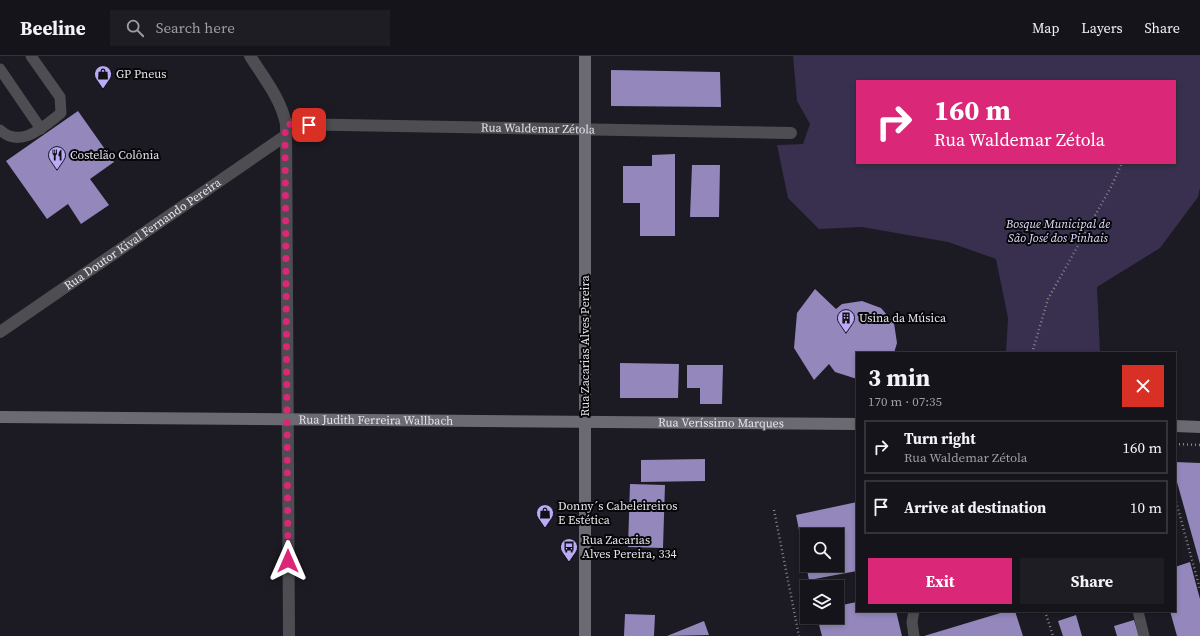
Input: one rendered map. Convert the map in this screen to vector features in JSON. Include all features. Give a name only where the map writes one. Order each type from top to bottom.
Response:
[{"type":"main road","name":"Rua Zacarias Alves Pereira","points":[[585,56],[585,636]]},
{"type":"main road","name":"Rua Judith Ferreira Wallbach","points":[[0,417],[585,422]]},
{"type":"main road","name":"Rua Veríssimo Marques","points":[[585,422],[856,424]]},
{"type":"main road","points":[[1176,426],[1200,427]]},
{"type":"street","points":[[250,56],[278,99],[284,112],[289,636]]},
{"type":"street","name":"Rua Waldemar Zétola","points":[[285,130],[585,130],[791,133]]},
{"type":"street","name":"Rua Doutor Kival Fernando Pereira","points":[[0,332],[285,130]]},
{"type":"lane","points":[[0,130],[8,137],[19,139],[41,129],[61,113],[62,105],[60,97],[31,56]]},
{"type":"lane","points":[[0,69],[41,129]]},
{"type":"lane","points":[[914,612],[912,622],[914,636]]},
{"type":"lane","points":[[1138,612],[1144,636]]},
{"type":"path","points":[[1032,352],[1048,299],[1111,187],[1122,164]]},
{"type":"path","points":[[1176,444],[1200,445]]},
{"type":"path","points":[[1176,502],[1200,589]]},
{"type":"path","points":[[774,510],[799,636]]},
{"type":"path","points":[[1045,612],[1053,636]]},
{"type":"green space","name":"Bosque Municipal de São José dos Pinhais","points":[[793,56],[1200,56],[1200,188],[1198,197],[1160,248],[1097,287],[1100,352],[1006,352],[1008,318],[996,259],[948,242],[862,227],[819,229],[788,198],[777,145],[803,144],[810,124],[797,101]]},
{"type":"building","points":[[611,70],[720,72],[721,107],[611,106]]},
{"type":"building","name":"Costelão Colônia","points":[[78,111],[114,162],[90,179],[109,205],[81,224],[68,204],[47,219],[6,161]]},
{"type":"building","points":[[675,154],[675,236],[640,236],[640,203],[623,203],[623,166],[652,166],[652,155]]},
{"type":"building","points":[[692,165],[720,165],[719,217],[690,217]]},
{"type":"building","name":"Usina da Música","points":[[815,289],[836,309],[842,304],[862,301],[881,308],[894,323],[897,343],[894,352],[856,352],[856,379],[835,372],[829,364],[814,380],[794,348],[797,313]]},
{"type":"building","points":[[620,363],[679,364],[678,398],[620,398]]},
{"type":"building","points":[[687,365],[723,365],[722,404],[700,404],[700,388],[687,388]]},
{"type":"building","points":[[705,459],[705,481],[641,482],[641,460]]},
{"type":"building","points":[[1176,462],[1200,463],[1200,564],[1176,479]]},
{"type":"building","points":[[630,484],[665,485],[663,548],[628,547]]},
{"type":"building","points":[[856,502],[856,571],[809,580],[807,572],[844,572],[844,528],[800,528],[800,535],[796,515]]},
{"type":"building","points":[[1190,562],[1200,599],[1200,636],[1177,636],[1170,612],[1176,612],[1176,567]]},
{"type":"building","points":[[856,602],[856,612],[896,612],[902,636],[822,636],[819,624],[844,624],[844,605]]},
{"type":"building","points":[[1004,612],[1015,612],[1023,636],[924,636]]},
{"type":"building","points":[[625,614],[655,615],[654,636],[624,636]]},
{"type":"building","points":[[1076,615],[1082,636],[1063,636],[1058,621]]},
{"type":"building","points":[[1134,620],[1139,636],[1117,636],[1114,626]]},
{"type":"building","points":[[704,621],[709,635],[667,636]]},
{"type":"place","name":"GP Pneus","points":[[103,89]]},
{"type":"place","name":"Costelão Colônia","points":[[57,170]]},
{"type":"place","name":"Usina da Música","points":[[846,333]]},
{"type":"place","name":"Donny´s Cabeleireiros E Estética","points":[[545,528]]},
{"type":"place","name":"Rua Zacarias Alves Pereira, 334","points":[[569,562]]},
{"type":"route","points":[[288,561],[285,136],[286,124],[309,125]]}]
